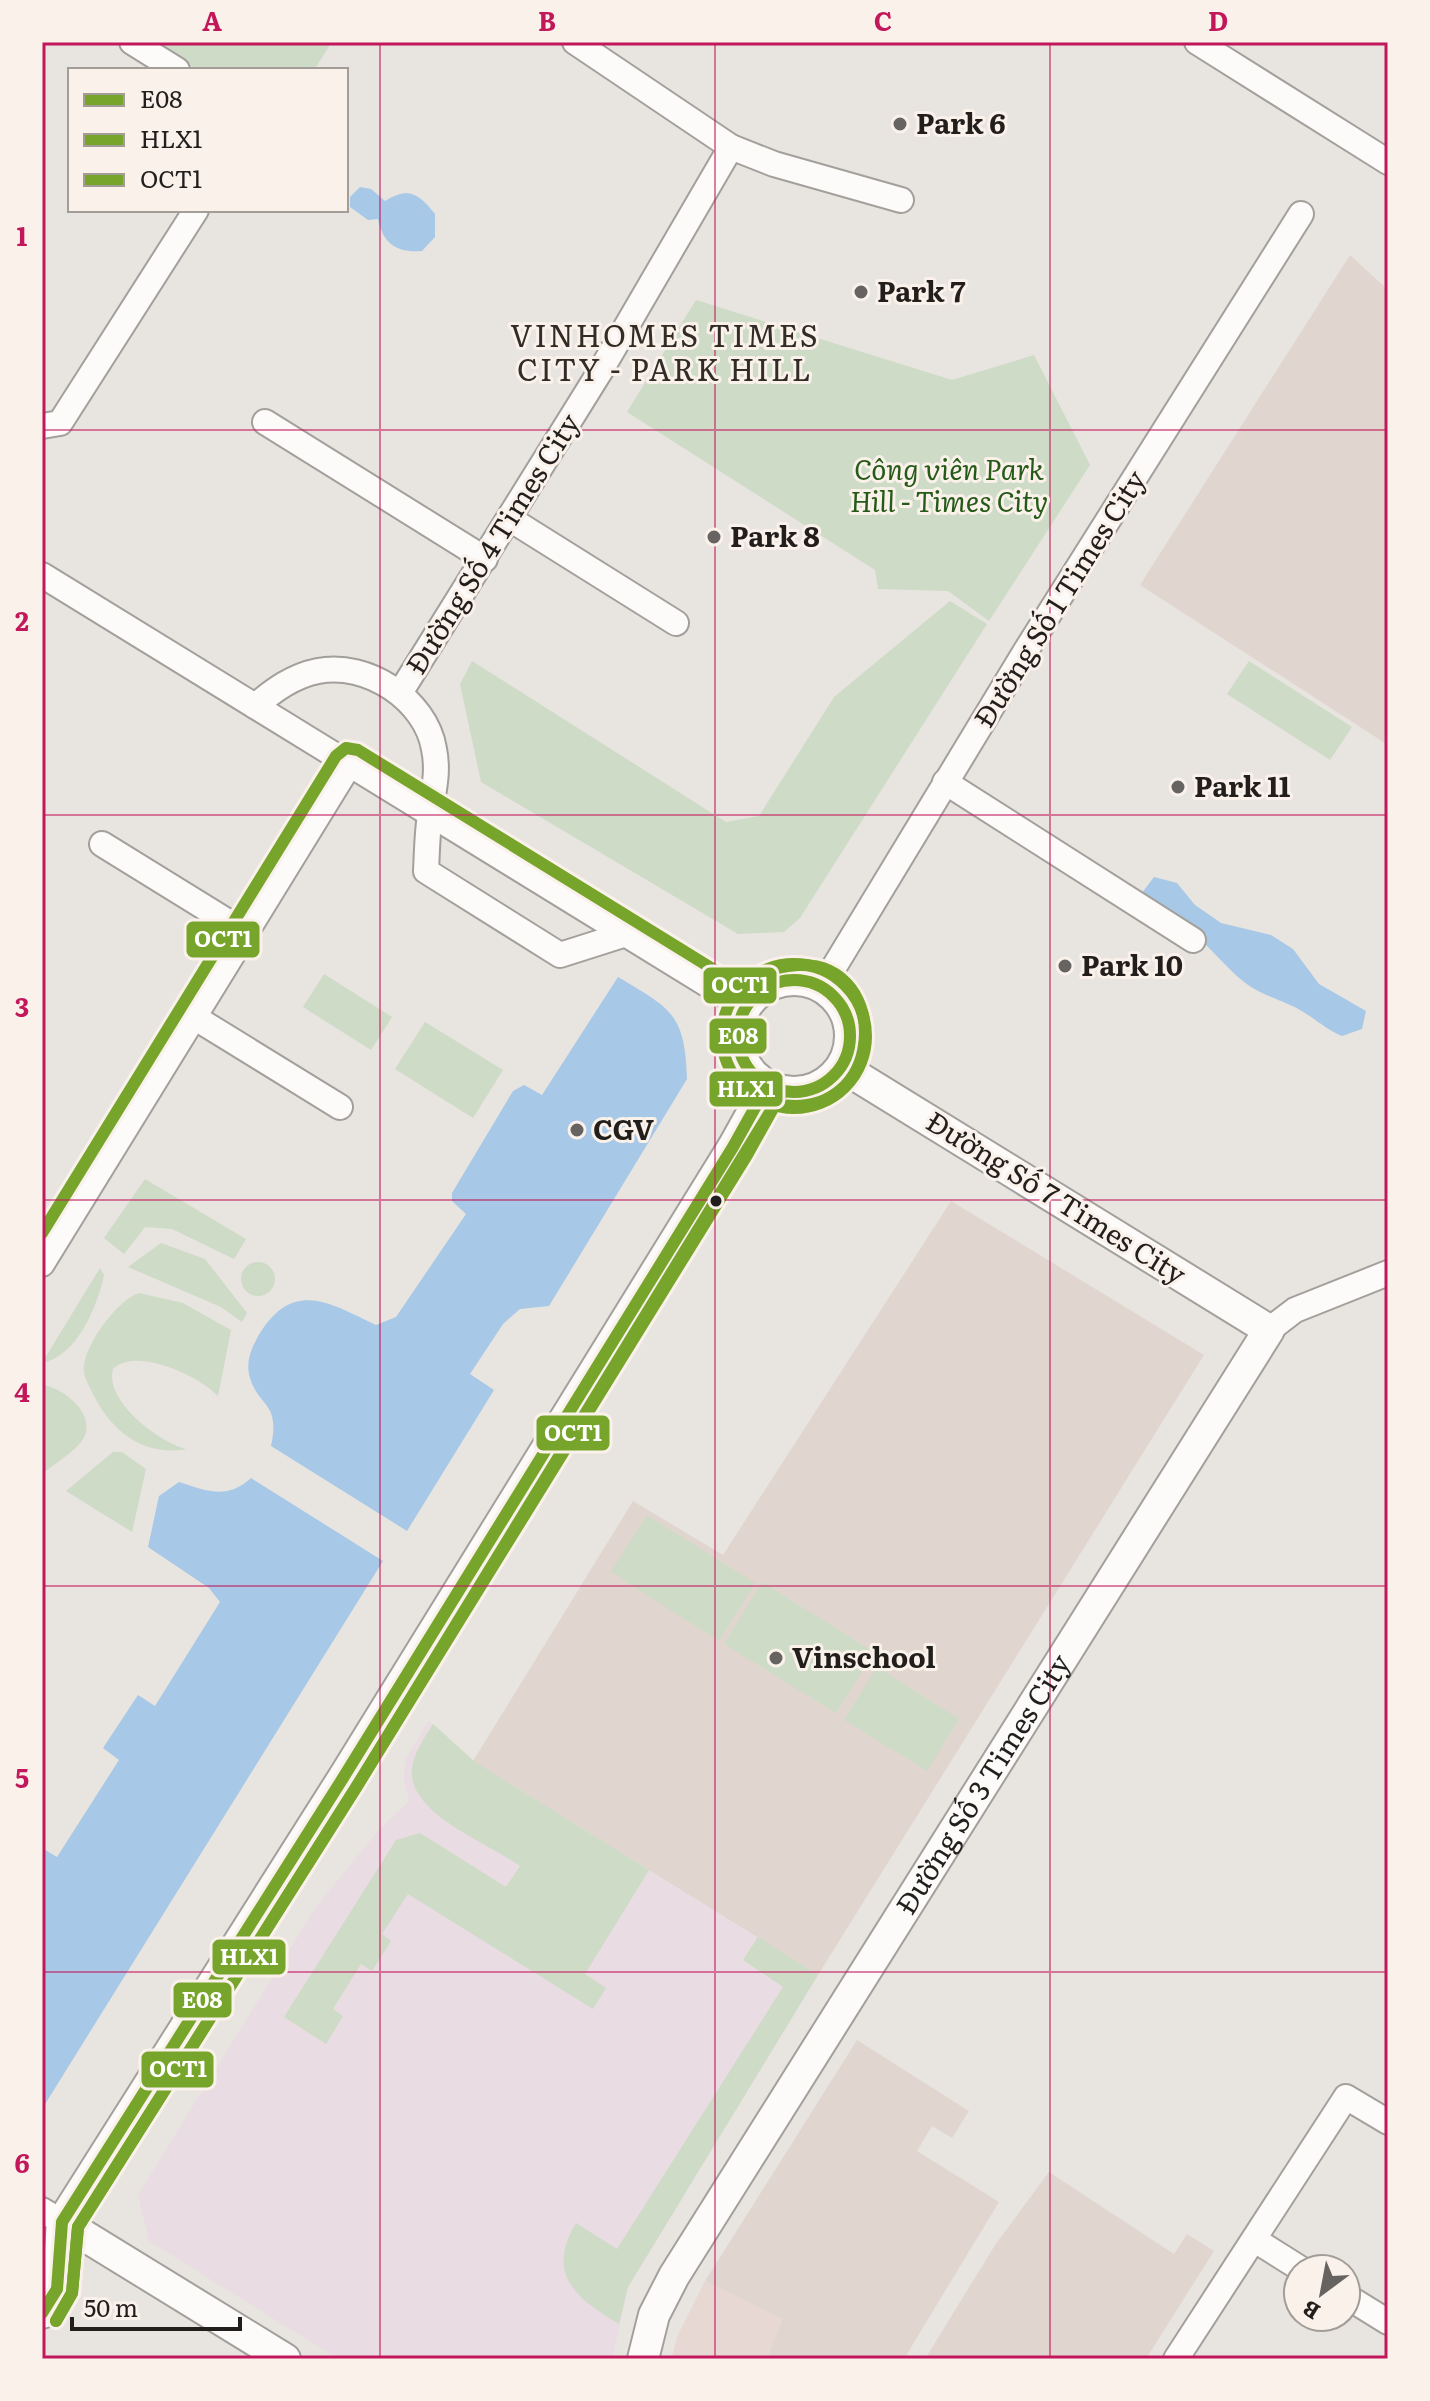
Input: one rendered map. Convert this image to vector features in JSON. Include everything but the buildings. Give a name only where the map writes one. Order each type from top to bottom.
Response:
[{"type":"street","points":[[132,42],[174,68]]},
{"type":"street","points":[[575,42],[731,147],[774,164],[901,200]]},
{"type":"street","points":[[1197,42],[1388,162]]},
{"type":"street","name":"Đường Số 4 Times City","points":[[400,693],[510,519],[731,147]]},
{"type":"street","points":[[42,426],[60,423],[195,212]]},
{"type":"street","name":"Đường Số 1 Times City","points":[[822,987],[945,782],[1301,214]]},
{"type":"street","points":[[265,422],[485,559]]},
{"type":"street","points":[[510,519],[676,623]]},
{"type":"street","points":[[42,575],[744,1007]]},
{"type":"street","name":"Đường Số 4 Times City","points":[[255,706],[283,683],[320,670],[359,672],[400,693],[419,713],[434,745],[438,780],[430,813],[426,871],[560,955],[626,934]]},
{"type":"street","points":[[42,1264],[350,764]]},
{"type":"street","points":[[945,782],[1193,940]]},
{"type":"street","points":[[102,844],[246,933]]},
{"type":"street","points":[[801,980],[822,987],[839,1002],[849,1023],[850,1046],[842,1067],[826,1082],[807,1091],[786,1092],[767,1086],[742,1059],[738,1033],[744,1007],[759,991],[779,981],[801,980]]},
{"type":"street","points":[[194,1017],[340,1107]]},
{"type":"street","name":"Đường Số 7 Times City","points":[[842,1067],[1269,1330]]},
{"type":"street","points":[[42,2313],[57,2289],[49,2220],[343,1778],[733,1147],[767,1086]]},
{"type":"street","name":"Đường Số 3 Times City","points":[[643,2359],[654,2315],[674,2276],[1269,1330],[1295,1310],[1388,1273]]},
{"type":"street","points":[[1176,2359],[1346,2097],[1388,2122]]},
{"type":"street","points":[[49,2220],[285,2359]]},
{"type":"street","points":[[1255,2240],[1282,2257]]},
{"type":"street","points":[[1362,2306],[1388,2322]]},
{"type":"shaded area","points":[[1350,255],[1388,290],[1388,745],[1140,585]]},
{"type":"shaded area","name":"Vinschool","points":[[951,1201],[1204,1355],[818,1975],[473,1761],[633,1501],[723,1555]]},
{"type":"shaded area","points":[[429,1721],[474,1761],[818,1975],[628,2287],[612,2359],[338,2359],[149,2241],[138,2195],[316,1907],[378,1831],[409,1801],[404,1779],[405,1760]]},
{"type":"shaded area","points":[[857,2040],[969,2111],[952,2138],[932,2126],[917,2151],[999,2202],[904,2359],[767,2359],[782,2319],[705,2281]]},
{"type":"shaded area","points":[[1049,2172],[1174,2254],[1187,2234],[1214,2251],[1146,2359],[925,2359],[995,2245]]},
{"type":"shaded area","points":[[705,2281],[782,2319],[767,2359],[672,2357],[677,2337]]},
{"type":"green space","points":[[153,42],[332,42],[315,68],[194,68]]},
{"type":"green space","name":"Công viên Park Hill - Times City","points":[[696,300],[952,380],[1034,355],[1090,465],[989,621],[948,591],[878,589],[875,570],[627,412]]},
{"type":"green space","points":[[950,601],[987,624],[800,918],[784,932],[738,934],[481,782],[460,684],[472,661],[726,822],[759,816],[834,697]]},
{"type":"green space","points":[[1249,661],[1352,727],[1330,760],[1227,694]]},
{"type":"green space","points":[[324,974],[392,1017],[371,1050],[303,1007]]},
{"type":"green space","points":[[425,1022],[503,1070],[473,1118],[395,1069]]},
{"type":"green space","points":[[145,1179],[246,1239],[234,1259],[172,1229],[145,1227],[124,1254],[104,1238]]},
{"type":"green space","points":[[161,1243],[205,1259],[247,1313],[242,1322],[221,1307],[128,1267]]},
{"type":"green space","points":[[258,1262],[270,1267],[275,1279],[270,1291],[258,1296],[246,1291],[241,1279],[246,1267]]},
{"type":"green space","points":[[100,1268],[104,1275],[101,1288],[84,1328],[65,1351],[42,1363]]},
{"type":"green space","points":[[139,1293],[183,1303],[231,1330],[218,1396],[197,1380],[167,1366],[136,1361],[113,1369],[112,1381],[125,1407],[162,1438],[186,1449],[156,1449],[130,1438],[100,1407],[85,1377],[85,1361],[102,1326],[121,1305]]},
{"type":"green space","points":[[42,1385],[60,1391],[77,1405],[86,1423],[86,1433],[81,1442],[42,1474]]},
{"type":"green space","points":[[113,1452],[122,1452],[146,1469],[132,1532],[66,1491]]},
{"type":"green space","points":[[647,1515],[755,1583],[719,1641],[611,1572]]},
{"type":"green space","points":[[762,1582],[874,1652],[836,1713],[724,1644]]},
{"type":"green space","points":[[877,1667],[959,1719],[927,1771],[844,1720]]},
{"type":"green space","points":[[433,1724],[474,1761],[649,1870],[585,1974],[606,1988],[593,2009],[408,1894],[382,1934],[391,1941],[372,1971],[361,1964],[333,2009],[343,2016],[326,2044],[284,2017],[396,1840],[420,1833],[506,1887],[520,1866],[440,1817],[417,1791],[412,1776],[413,1762]]},
{"type":"green space","points":[[758,1937],[818,1975],[628,2287],[619,2324],[590,2305],[570,2284],[564,2257],[567,2241],[576,2223],[617,2249],[783,1987],[743,1960]]},
{"type":"water","points":[[360,187],[371,189],[385,201],[407,193],[424,201],[435,214],[435,237],[422,251],[392,245],[383,235],[378,219],[368,220],[350,207],[350,197]]},
{"type":"water","points":[[1154,877],[1177,883],[1195,905],[1221,923],[1271,935],[1293,949],[1319,984],[1366,1011],[1362,1029],[1342,1036],[1298,1009],[1244,982],[1185,926],[1153,908],[1142,893]]},
{"type":"water","points":[[618,977],[651,997],[672,1015],[683,1040],[687,1079],[549,1306],[520,1309],[503,1324],[470,1374],[494,1390],[407,1531],[271,1446],[271,1412],[257,1393],[249,1374],[248,1363],[253,1347],[273,1316],[286,1306],[300,1301],[314,1300],[328,1304],[376,1325],[396,1317],[466,1214],[452,1201],[452,1193],[513,1091],[524,1085],[542,1095]]},
{"type":"water","points":[[251,1478],[383,1561],[42,2109],[42,1848],[57,1857],[119,1760],[103,1748],[138,1695],[155,1706],[220,1602],[209,1588],[148,1547],[159,1496],[179,1482],[216,1492],[234,1489]]},
{"type":"transit line","name":"OCT1","points":[[42,1233],[336,756],[346,748],[358,750],[742,987],[761,974],[783,967],[798,965],[829,971],[851,988],[862,1013],[864,1041],[857,1069],[839,1091],[812,1104],[775,1104],[357,1786],[78,2227],[72,2293],[56,2321]]},
{"type":"transit line","name":"HLX1","points":[[794,964],[822,969],[845,985],[861,1008],[866,1036],[861,1064],[845,1087],[822,1103],[794,1108],[766,1103],[743,1087],[727,1064],[722,1036],[727,1008],[743,985],[766,969],[794,964]]},
{"type":"transit line","name":"E08","points":[[794,980],[815,984],[834,996],[846,1015],[850,1036],[846,1057],[834,1076],[815,1088],[794,1092],[773,1088],[754,1076],[742,1057],[738,1036],[742,1015],[754,996],[773,984],[794,980]]},
{"type":"transit line","name":"E08","points":[[42,2313],[57,2289],[62,2222],[343,1778],[733,1147],[767,1086]]},
{"type":"transit line","name":"HLX1","points":[[56,2321],[72,2293],[78,2227],[357,1786],[747,1155],[781,1094]]},
{"type":"place","name":"Park 6","points":[[900,124]]},
{"type":"place","name":"Park 7","points":[[861,292]]},
{"type":"place","name":"Park 8","points":[[714,537]]},
{"type":"place","name":"Park 11","points":[[1178,787]]},
{"type":"place","name":"Park 10","points":[[1065,966]]},
{"type":"place","name":"CGV","points":[[577,1130]]},
{"type":"place","name":"Vinschool","points":[[776,1658]]},
{"type":"district","name":"VINHOMES TIMES CITY - PARK HILL","points":[[665,354]]}]
